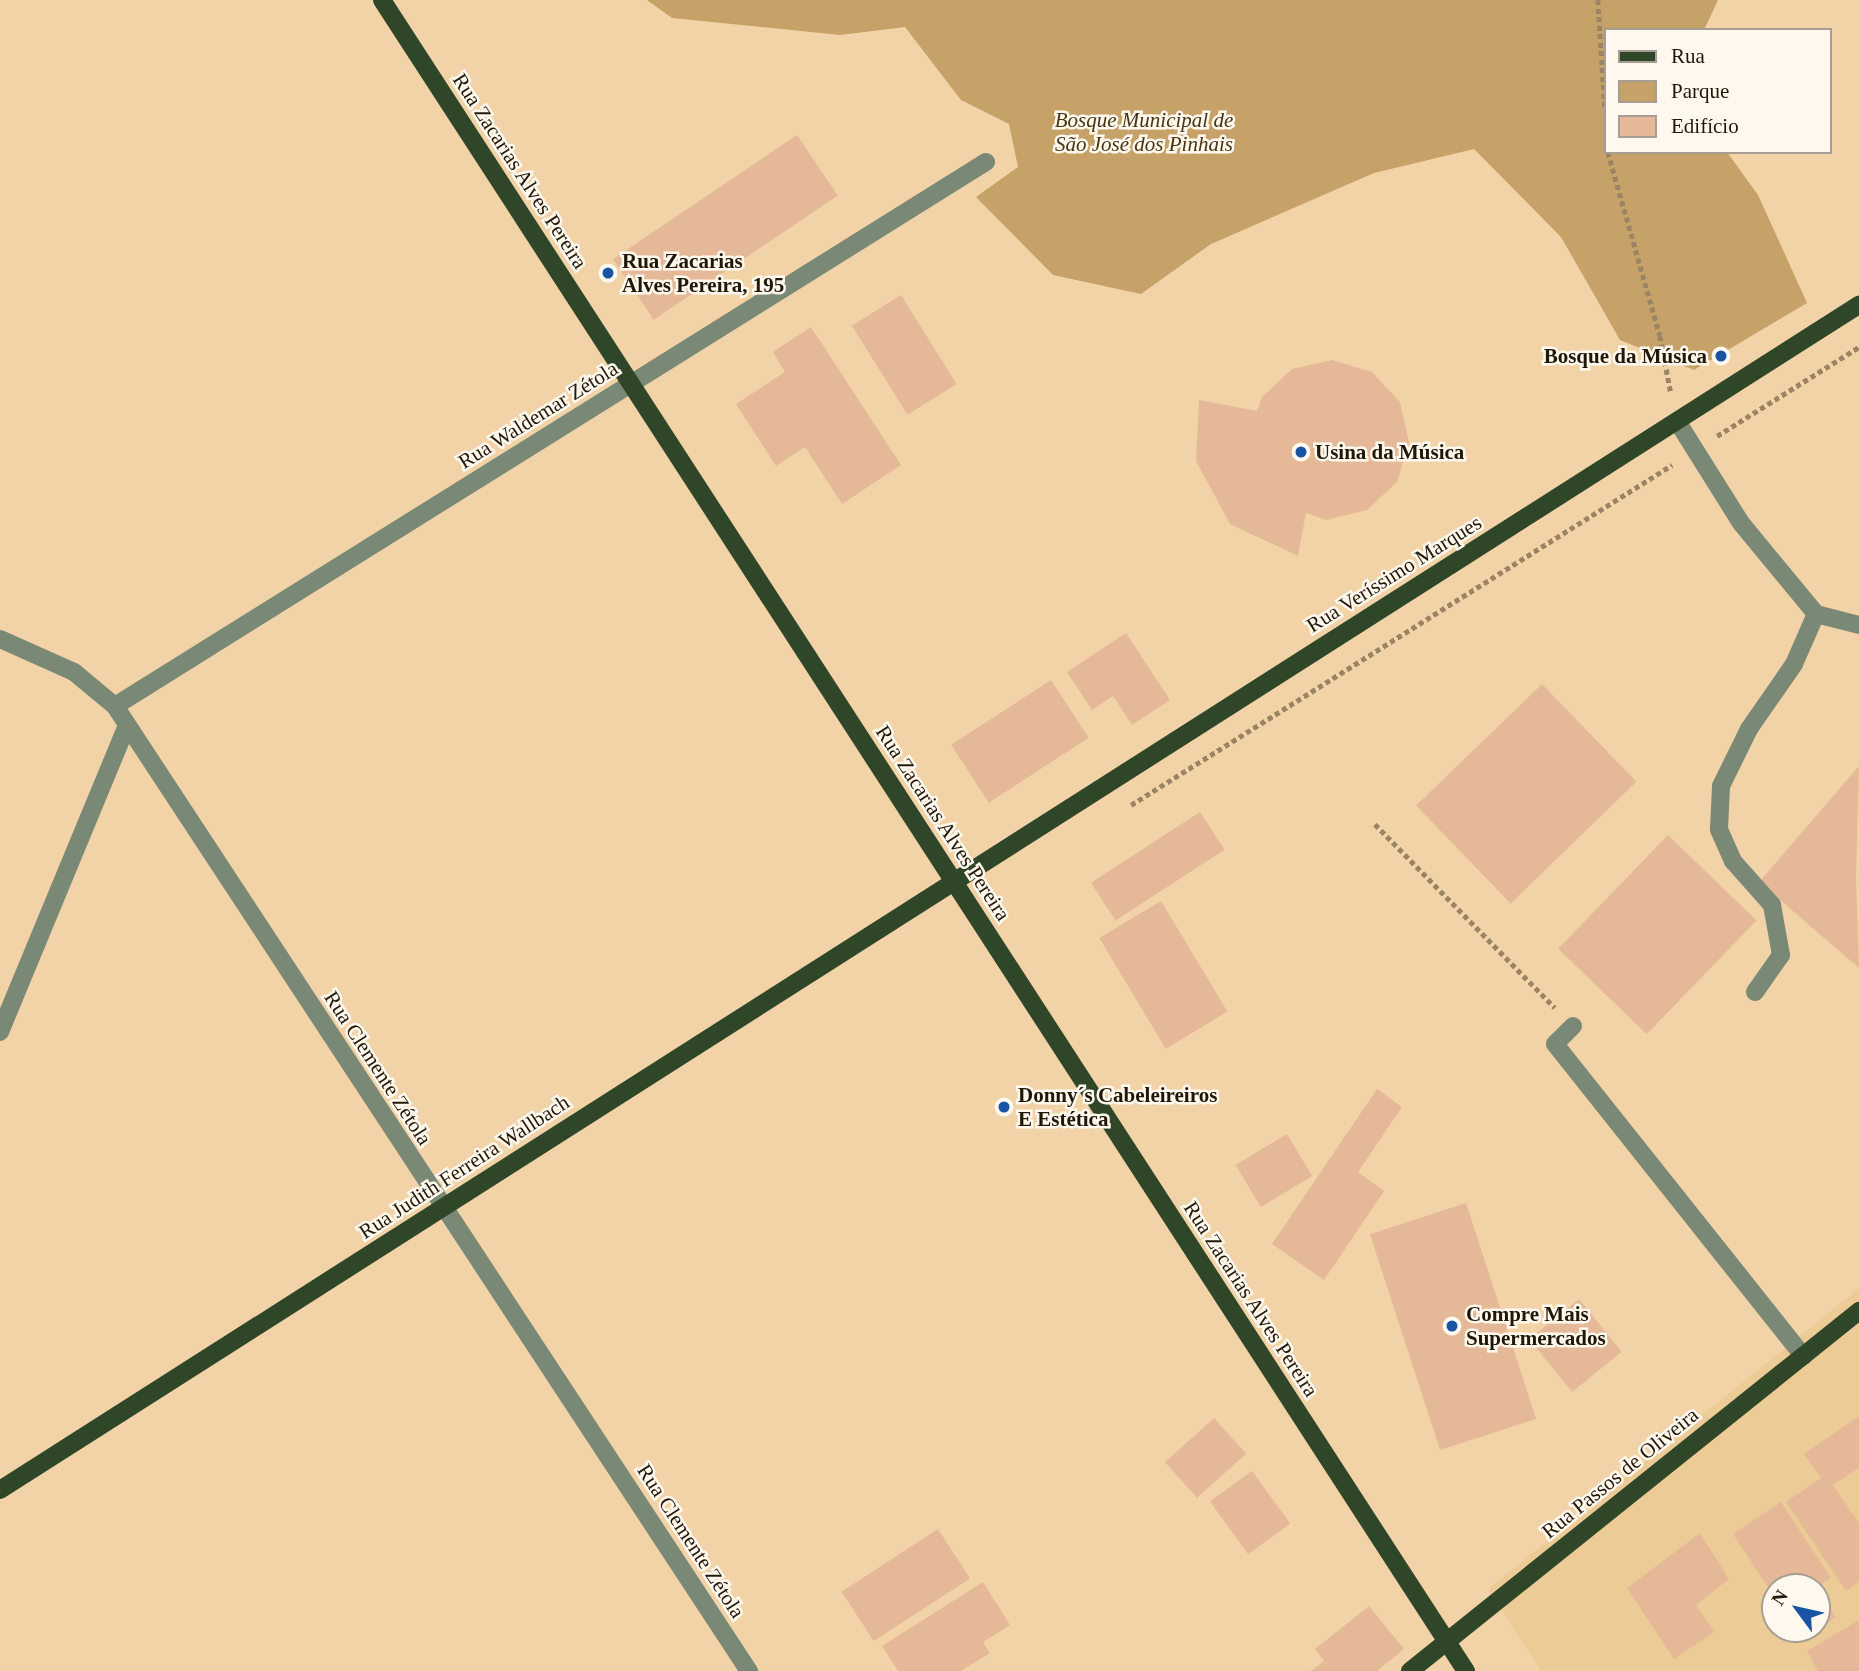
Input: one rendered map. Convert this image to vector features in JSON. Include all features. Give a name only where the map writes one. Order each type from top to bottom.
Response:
[{"type":"main road","name":"Rua Zacarias Alves Pereira","points":[[382,0],[1466,1671]]},
{"type":"main road","name":"Rua Veríssimo Marques","points":[[954,882],[1859,305]]},
{"type":"main road","name":"Rua Judith Ferreira Wallbach","points":[[0,1490],[954,882]]},
{"type":"main road","name":"Rua Passos de Oliveira","points":[[1410,1671],[1859,1311]]},
{"type":"street","name":"Rua Waldemar Zétola","points":[[115,706],[986,162]]},
{"type":"street","points":[[1677,421],[1741,523],[1816,614],[1859,625]]},
{"type":"street","points":[[1755,992],[1781,955],[1772,905],[1733,861],[1720,829],[1721,786],[1749,729],[1794,664],[1816,614]]},
{"type":"street","name":"Rua Clemente Zétola","points":[[0,639],[74,672],[115,706],[126,728],[749,1671]]},
{"type":"street","points":[[0,1032],[126,728]]},
{"type":"street","points":[[1573,1026],[1555,1044],[1803,1356]]},
{"type":"path","points":[[1598,0],[1604,92]]},
{"type":"path","points":[[1609,154],[1660,336],[1677,421]]},
{"type":"path","points":[[1129,807],[1859,347]]},
{"type":"path","points":[[1375,824],[1573,1026]]},
{"type":"shaded area","points":[[1859,1288],[1859,1671],[1541,1671],[1488,1589]]},
{"type":"green space","name":"Bosque Municipal de São José dos Pinhais","points":[[647,0],[1718,0],[1705,28],[1604,28],[1604,154],[1728,154],[1758,195],[1807,303],[1694,370],[1620,340],[1561,237],[1474,149],[1374,173],[1211,244],[1141,294],[1053,275],[976,197],[1018,167],[1009,124],[961,100],[905,27],[840,35],[672,18]]},
{"type":"building","points":[[797,135],[838,196],[654,320],[613,259]]},
{"type":"building","points":[[901,295],[957,384],[907,415],[852,326]]},
{"type":"building","points":[[811,327],[901,465],[842,504],[805,447],[776,466],[736,404],[785,372],[773,352]]},
{"type":"building","name":"Usina da Música","points":[[1332,360],[1372,372],[1400,402],[1409,443],[1397,482],[1367,510],[1326,520],[1306,513],[1298,556],[1230,524],[1196,461],[1199,400],[1257,411],[1262,397],[1292,369]]},
{"type":"building","points":[[1126,633],[1170,700],[1132,725],[1113,696],[1092,710],[1067,672]]},
{"type":"building","points":[[1051,680],[1089,738],[989,803],[951,745]]},
{"type":"building","points":[[1542,684],[1636,782],[1511,903],[1416,806]]},
{"type":"building","points":[[1859,766],[1856,878],[1859,968],[1759,882]]},
{"type":"building","points":[[1200,812],[1225,850],[1115,921],[1091,883]]},
{"type":"building","points":[[1668,835],[1756,920],[1647,1034],[1558,949]]},
{"type":"building","points":[[1161,901],[1227,1012],[1166,1049],[1099,938]]},
{"type":"building","points":[[1377,1089],[1402,1107],[1358,1172],[1384,1191],[1324,1280],[1272,1244]]},
{"type":"building","points":[[1287,1134],[1312,1176],[1261,1207],[1236,1165]]},
{"type":"building","name":"Compre Mais Supermercados","points":[[1466,1203],[1536,1419],[1440,1450],[1370,1234]]},
{"type":"building","points":[[1579,1299],[1622,1352],[1572,1392],[1529,1339]]},
{"type":"building","points":[[1859,1416],[1859,1468],[1833,1485],[1859,1523],[1859,1582],[1846,1591],[1786,1502],[1821,1478],[1804,1454]]},
{"type":"building","points":[[1214,1418],[1246,1454],[1197,1498],[1165,1462]]},
{"type":"building","points":[[1252,1471],[1290,1524],[1248,1554],[1210,1502]]},
{"type":"building","points":[[1781,1502],[1828,1573],[1761,1573],[1761,1577],[1733,1534]]},
{"type":"building","points":[[938,1529],[970,1578],[874,1641],[842,1592]]},
{"type":"building","points":[[1700,1533],[1729,1579],[1696,1605],[1714,1632],[1674,1659],[1627,1588]]},
{"type":"building","points":[[983,1582],[1010,1625],[983,1642],[990,1653],[961,1671],[898,1671],[882,1646]]},
{"type":"building","points":[[1369,1606],[1404,1649],[1377,1671],[1311,1671],[1324,1661],[1315,1649]]},
{"type":"building","points":[[1859,1620],[1859,1671],[1818,1671],[1807,1651],[1820,1643],[1831,1643],[1831,1637]]},
{"type":"place","name":"Rua Zacarias Alves Pereira, 195","points":[[608,273]]},
{"type":"place","name":"Bosque da Música","points":[[1721,356]]},
{"type":"place","name":"Usina da Música","points":[[1301,452]]},
{"type":"place","name":"Donny´s Cabeleireiros E Estética","points":[[1004,1107]]},
{"type":"place","name":"Compre Mais Supermercados","points":[[1452,1326]]}]
